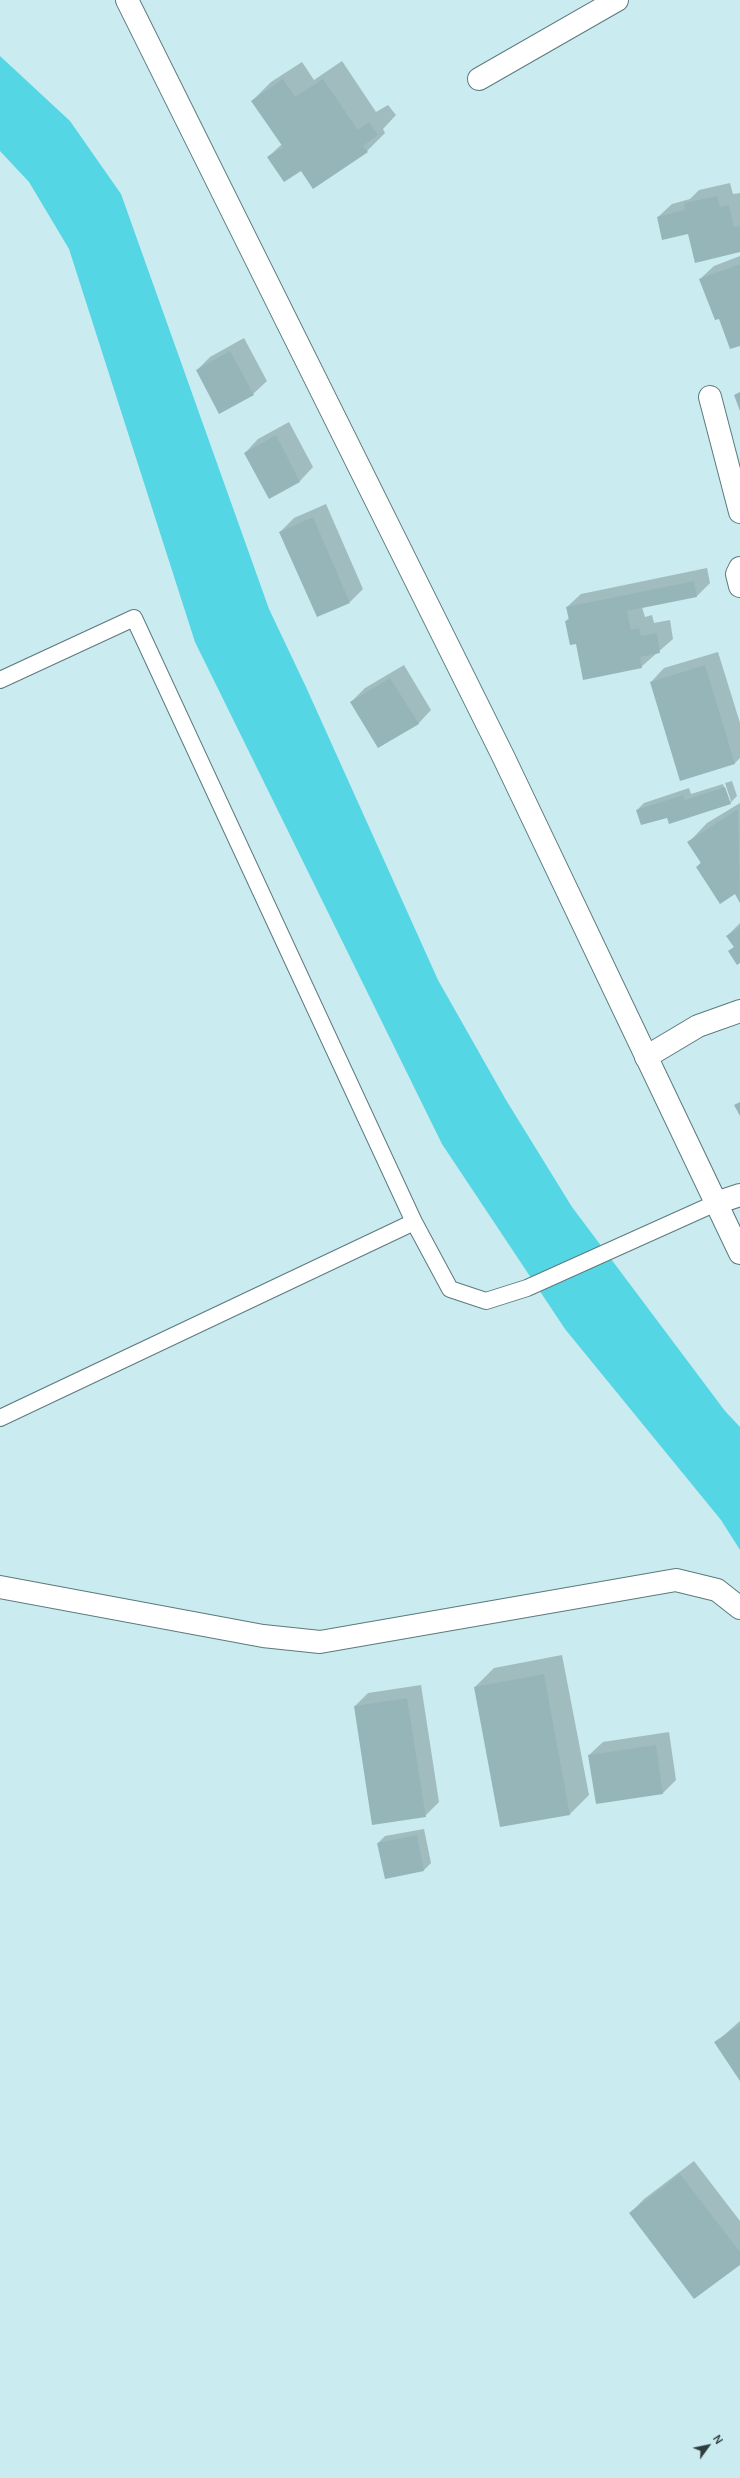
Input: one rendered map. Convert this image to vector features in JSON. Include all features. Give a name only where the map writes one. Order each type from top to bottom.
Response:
[{"type":"street","points":[[127,0],[503,756],[740,1253]]},
{"type":"street","points":[[479,79],[617,0]]},
{"type":"street","points":[[710,397],[740,512]]},
{"type":"street","points":[[740,568],[737,574],[740,586]]},
{"type":"street","points":[[646,1057],[698,1026],[740,1011]]},
{"type":"street","points":[[716,1203],[740,1196]]},
{"type":"street","points":[[0,1587],[262,1636],[320,1642],[676,1580],[717,1590],[740,1608]]},
{"type":"lane","points":[[0,680],[134,618],[414,1222],[450,1288],[486,1301],[527,1288],[716,1203]]},
{"type":"lane","points":[[0,1418],[414,1222]]},
{"type":"water","points":[[0,56],[70,121],[121,194],[269,609],[306,687],[438,980],[506,1100],[572,1207],[725,1411],[740,1427],[740,1550],[721,1520],[565,1329],[442,1144],[195,642],[69,249],[29,182],[0,151]]},
{"type":"building","points":[[283,79],[295,97],[323,79],[358,130],[369,122],[378,135],[363,146],[368,152],[313,189],[301,171],[284,182],[267,157],[283,147],[251,101]]},
{"type":"building","points":[[717,196],[720,207],[729,205],[734,227],[740,226],[740,252],[695,263],[688,234],[662,240],[657,217],[685,210],[684,203]]},
{"type":"building","points":[[740,264],[740,346],[730,349],[719,319],[715,320],[699,279]]},
{"type":"building","points":[[230,351],[254,395],[219,414],[196,370]]},
{"type":"building","points":[[740,392],[740,411],[734,395]]},
{"type":"building","points":[[276,435],[300,482],[269,499],[244,453]]},
{"type":"building","points":[[313,517],[350,603],[317,617],[279,532]]},
{"type":"building","points":[[694,581],[697,597],[627,611],[631,630],[639,628],[641,636],[657,633],[660,653],[640,657],[642,668],[583,680],[576,644],[570,645],[565,621],[569,620],[566,607]]},
{"type":"building","points":[[705,665],[735,764],[680,781],[650,682]]},
{"type":"building","points":[[390,678],[419,724],[378,748],[350,702]]},
{"type":"building","points":[[725,787],[731,804],[669,824],[667,818],[641,825],[636,810],[683,795],[685,800]]},
{"type":"building","points":[[738,809],[740,903],[735,894],[720,904],[696,867],[701,863],[687,842]]},
{"type":"building","points":[[740,927],[740,963],[737,965],[728,951],[734,947],[726,936]]},
{"type":"building","points":[[740,1102],[740,1116],[734,1105]]},
{"type":"building","points":[[544,1674],[570,1815],[500,1827],[474,1687]]},
{"type":"building","points":[[407,1698],[426,1817],[372,1825],[354,1706]]},
{"type":"building","points":[[656,1745],[663,1794],[596,1804],[588,1755]]},
{"type":"building","points":[[417,1835],[424,1871],[385,1879],[377,1843]]},
{"type":"building","points":[[740,2025],[740,2081],[714,2042]]},
{"type":"building","points":[[680,2174],[740,2252],[740,2265],[694,2299],[629,2213]]}]
